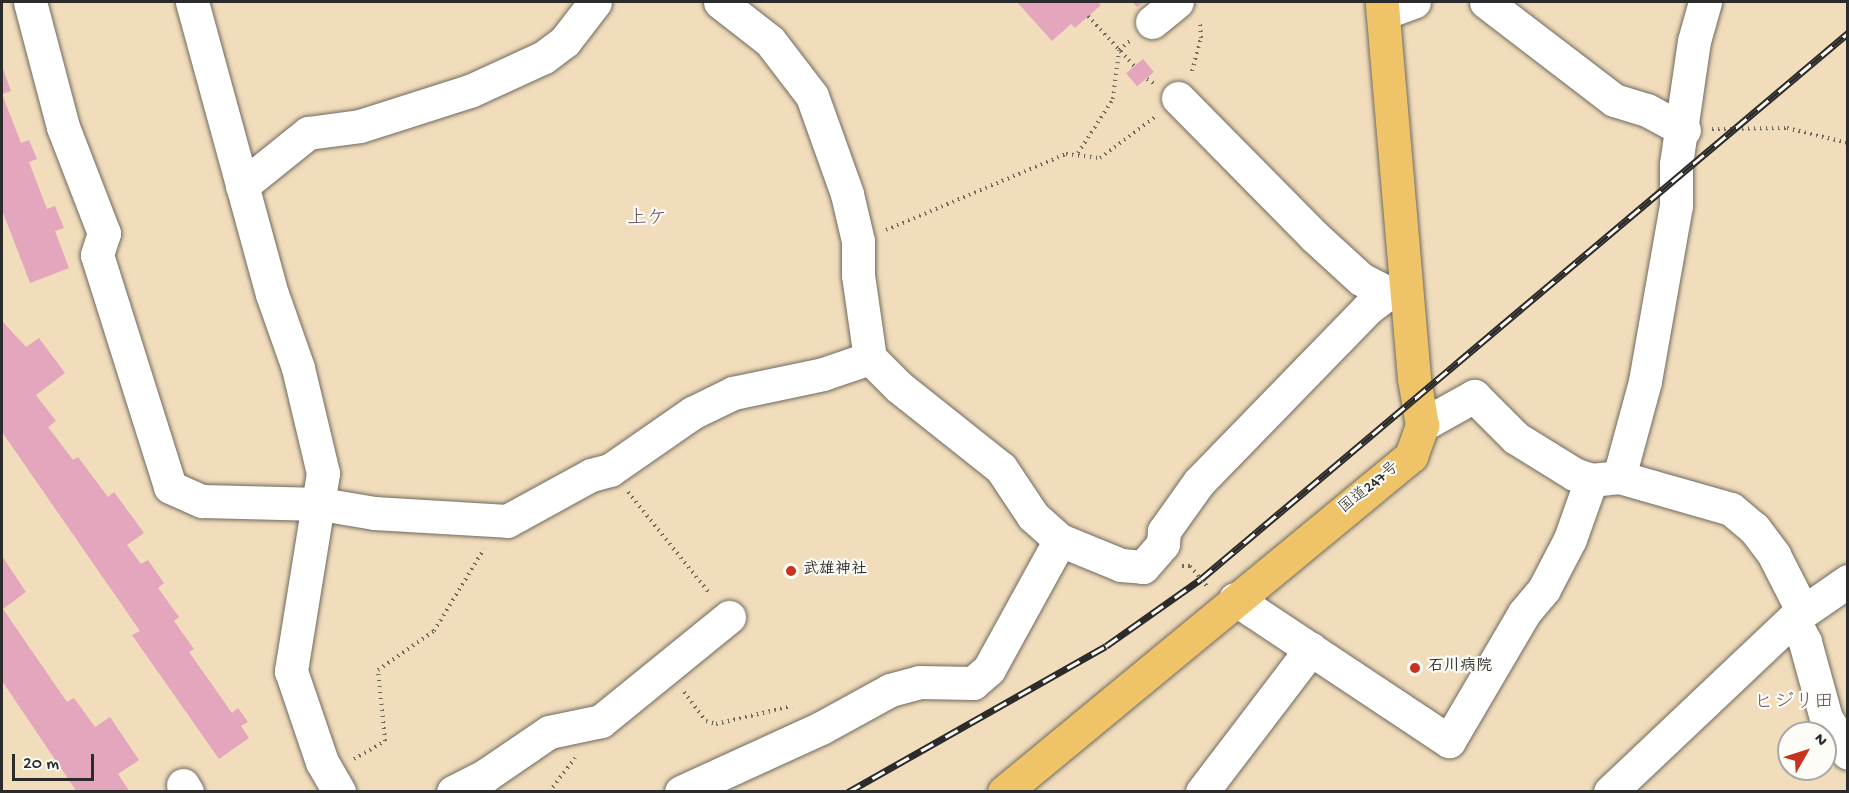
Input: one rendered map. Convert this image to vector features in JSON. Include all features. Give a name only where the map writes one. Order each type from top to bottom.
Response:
[{"type":"highway","name":"国道247号","points":[[1020,787],[1235,599],[1411,456],[1422,425],[1397,291],[1383,7]]},
{"type":"street","points":[[30,2],[63,127],[104,233],[97,255],[170,487],[202,501],[321,504],[374,513],[507,521],[591,475],[610,470],[692,412],[733,393],[823,374],[870,358]]},
{"type":"street","points":[[192,2],[242,186],[307,402],[323,473],[321,504],[291,671],[322,762],[335,781]]},
{"type":"street","points":[[242,186],[308,133],[360,126],[470,91],[544,57],[565,41],[595,2]]},
{"type":"street","points":[[720,2],[770,41],[812,96],[847,194],[858,241],[858,275],[870,358],[899,387],[1001,468],[1033,516],[1060,540],[1121,565],[1143,567],[1163,544],[1164,531],[1199,482],[1368,308],[1397,291]]},
{"type":"street","points":[[1383,7],[1414,2]]},
{"type":"street","points":[[1486,2],[1614,99],[1647,110],[1684,130]]},
{"type":"street","points":[[1235,599],[1449,741],[1524,613],[1544,589],[1605,479],[1645,381],[1676,206],[1676,164],[1684,130],[1690,67],[1704,2]]},
{"type":"street","points":[[1152,22],[1188,11]]},
{"type":"street","points":[[1178,98],[1230,154],[1361,279],[1397,291]]},
{"type":"street","points":[[1422,425],[1474,396],[1535,452],[1605,479],[1731,509],[1754,528],[1774,555],[1798,616],[1826,718],[1848,753]]},
{"type":"street","points":[[681,792],[821,728],[890,690],[919,682],[973,683],[989,669],[1060,540]]},
{"type":"street","points":[[1610,792],[1798,616],[1848,581]]},
{"type":"street","points":[[453,792],[486,775],[549,732],[601,721],[729,617]]},
{"type":"street","points":[[1202,792],[1311,649]]},
{"type":"path","points":[[858,241],[1066,154],[1078,153],[1100,158],[1186,90],[1201,38],[1188,11]]},
{"type":"path","points":[[1088,16],[1135,67]]},
{"type":"path","points":[[1078,153],[1113,99],[1119,50],[1152,22]]},
{"type":"path","points":[[1684,130],[1787,128],[1848,143]]},
{"type":"path","points":[[610,470],[729,617]]},
{"type":"path","points":[[335,781],[385,741],[378,670],[434,631],[490,540],[507,521]]},
{"type":"path","points":[[666,668],[706,721],[716,724],[803,702]]},
{"type":"building","points":[[1017,2],[1098,2],[1101,5],[1075,28],[1071,24],[1052,41]]},
{"type":"building","points":[[1132,2],[1144,2],[1137,7]]},
{"type":"building","points":[[1143,59],[1154,72],[1137,86],[1126,73]]},
{"type":"building","points":[[2,66],[11,91],[2,94]]},
{"type":"building","points":[[2,94],[21,143],[29,140],[37,159],[29,162],[47,209],[55,206],[64,228],[55,231],[69,268],[30,283],[2,210]]},
{"type":"building","points":[[2,321],[26,347],[39,338],[65,373],[36,395],[56,421],[48,427],[73,460],[78,457],[108,497],[114,492],[144,533],[127,545],[141,564],[148,560],[164,583],[158,588],[179,617],[174,621],[194,649],[189,652],[232,713],[238,708],[248,722],[241,726],[249,738],[219,759],[132,635],[140,631],[2,432]]},
{"type":"building","points":[[2,556],[26,592],[3,609],[67,702],[74,698],[95,727],[110,717],[139,760],[118,774],[130,792],[77,792],[2,681]]},
{"type":"railway","points":[[848,792],[1106,646],[1201,579],[1848,33]]},
{"type":"place","name":"武雄神社","points":[[791,571]]},
{"type":"place","name":"石川病院","points":[[1415,668]]},
{"type":"district","name":"上ケ","points":[[647,219]]},
{"type":"district","name":"ヒジリ田","points":[[1794,703]]}]
